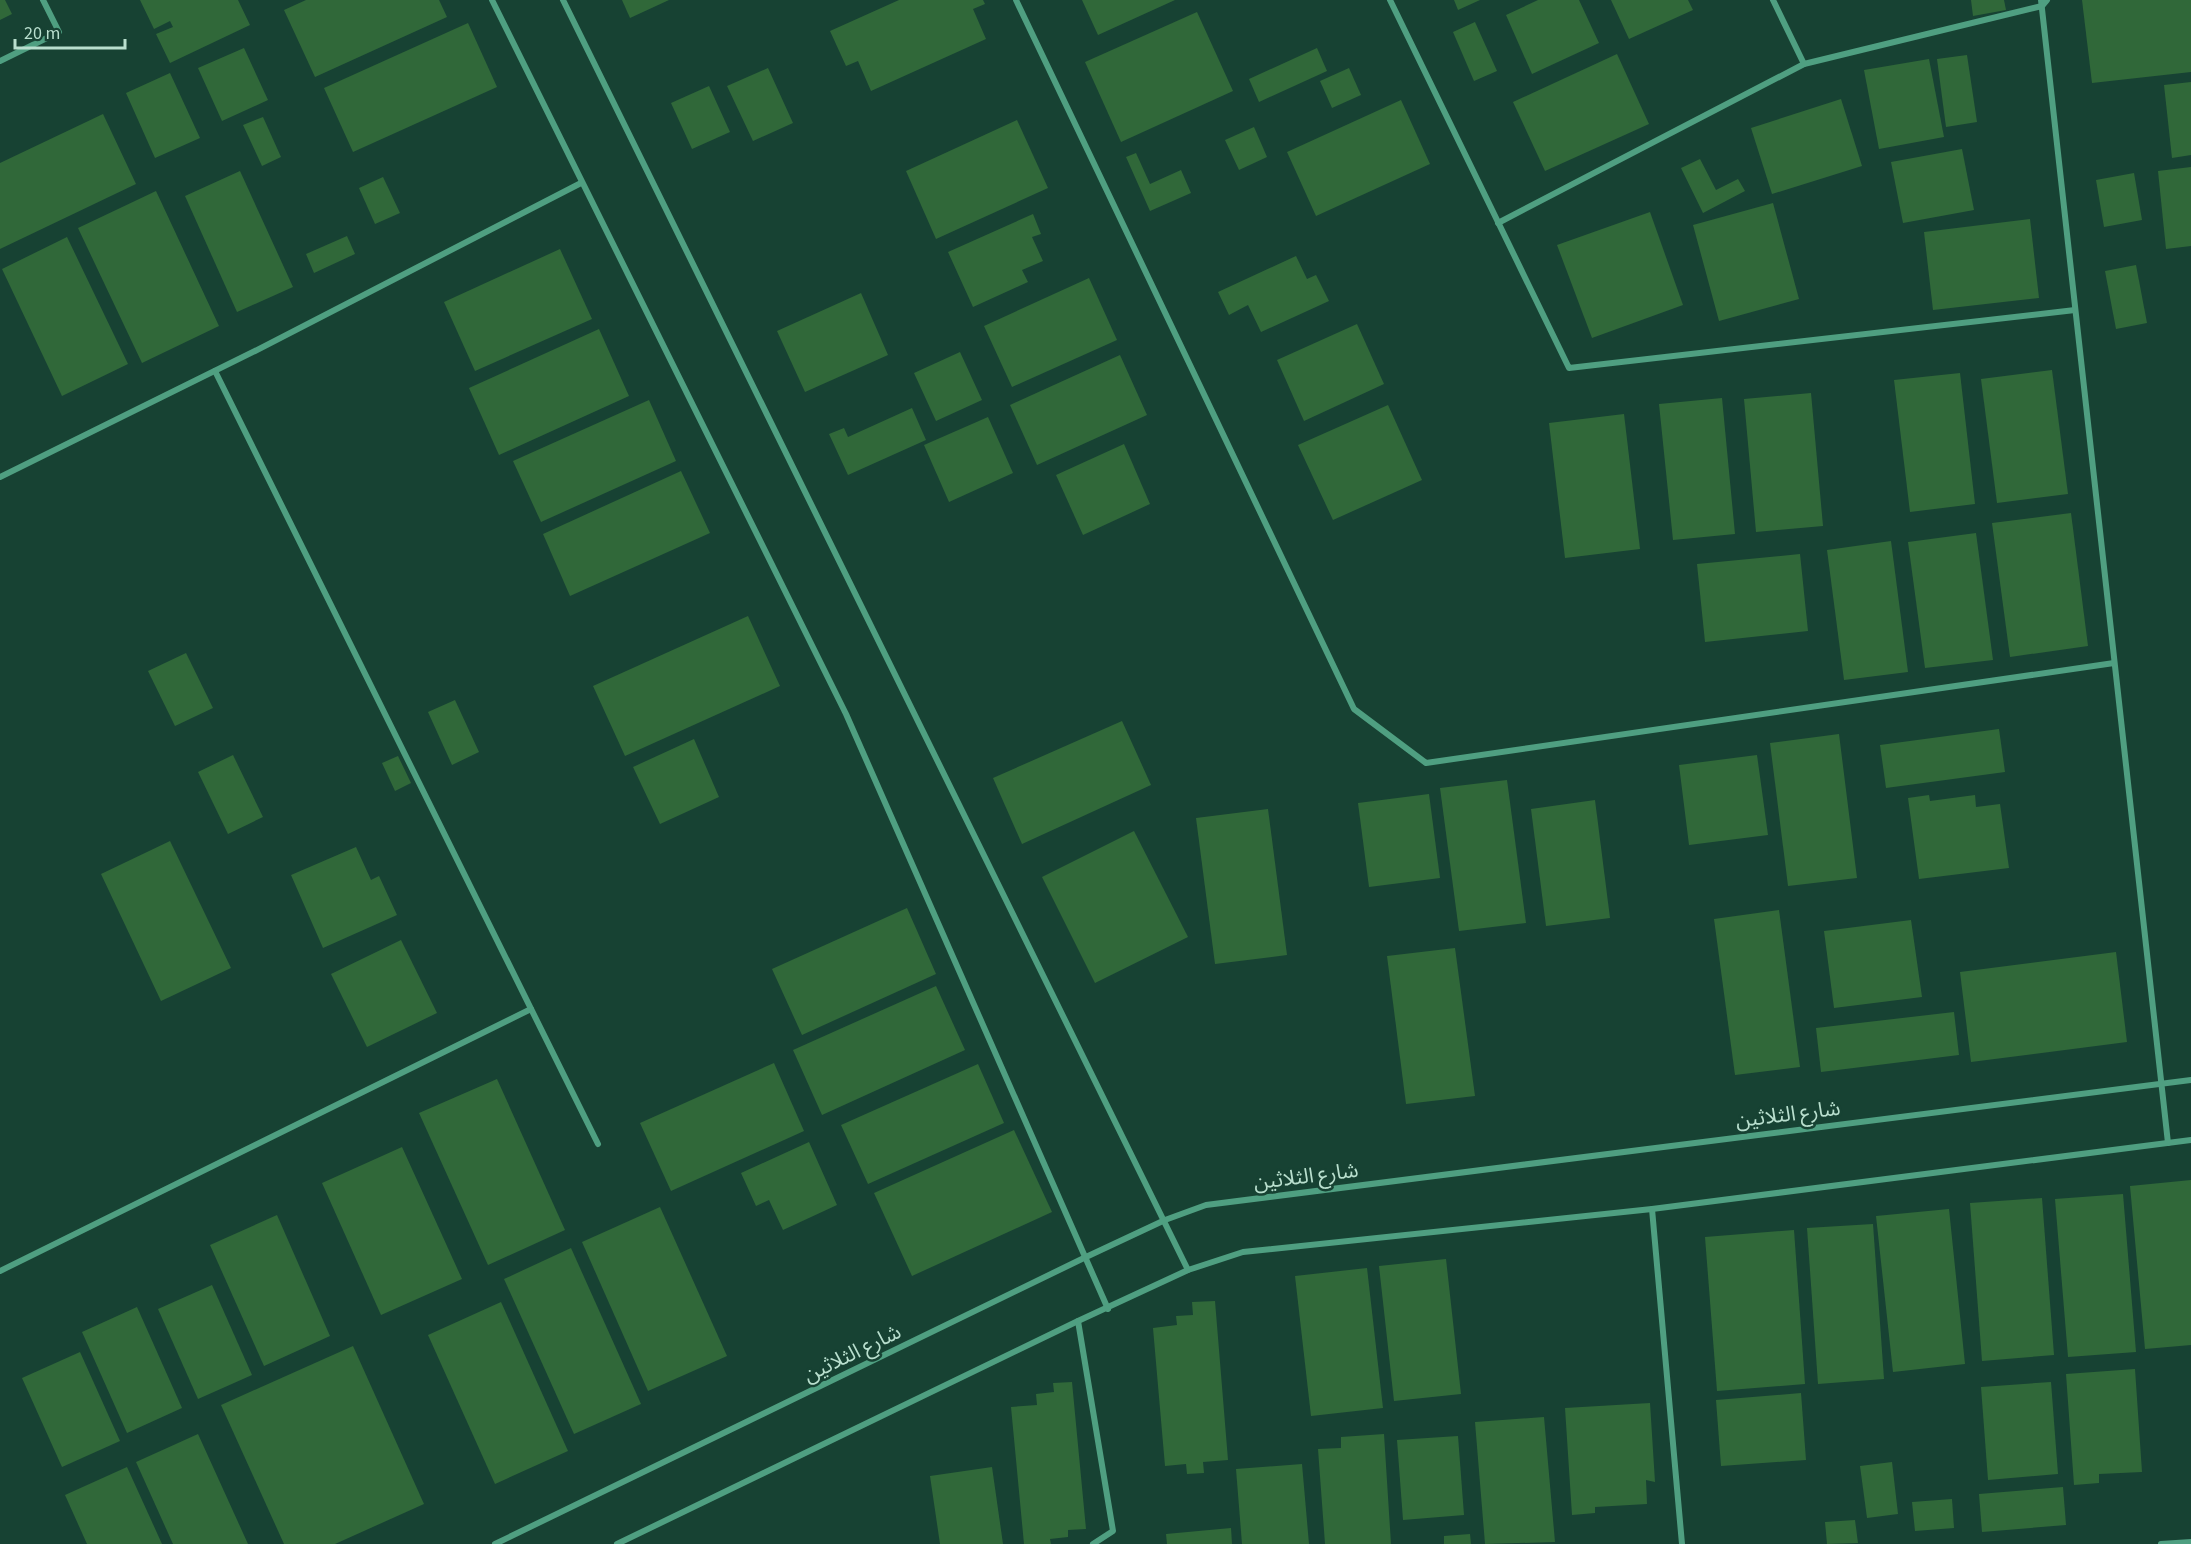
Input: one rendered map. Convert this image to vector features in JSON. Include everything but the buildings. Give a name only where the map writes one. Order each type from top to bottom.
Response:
[{"type":"street","points":[[0,61],[59,32],[43,0]]},
{"type":"street","points":[[492,0],[846,714],[1108,1309]]},
{"type":"street","points":[[563,0],[1188,1270]]},
{"type":"street","points":[[1016,0],[1354,709],[1426,763],[2114,663]]},
{"type":"street","points":[[1390,0],[1569,368],[2075,310]]},
{"type":"street","points":[[1773,0],[1804,64]]},
{"type":"street","points":[[1498,223],[1804,64],[2047,0]]},
{"type":"street","points":[[2042,3],[2168,1143]]},
{"type":"street","points":[[0,477],[215,371],[581,183]]},
{"type":"street","points":[[215,371],[598,1143]]},
{"type":"street","points":[[0,1271],[531,1009]]},
{"type":"street","name":"شارع الثلاثين","points":[[495,1544],[1086,1257],[1165,1220],[1206,1205],[2191,1080]]},
{"type":"street","points":[[617,1544],[1078,1321],[1188,1270],[1243,1252],[1652,1209],[2191,1140]]},
{"type":"street","points":[[1652,1209],[1682,1544]]},
{"type":"street","points":[[1078,1321],[1113,1531],[1093,1544]]},
{"type":"street","points":[[2161,1544],[2191,1542]]}]
